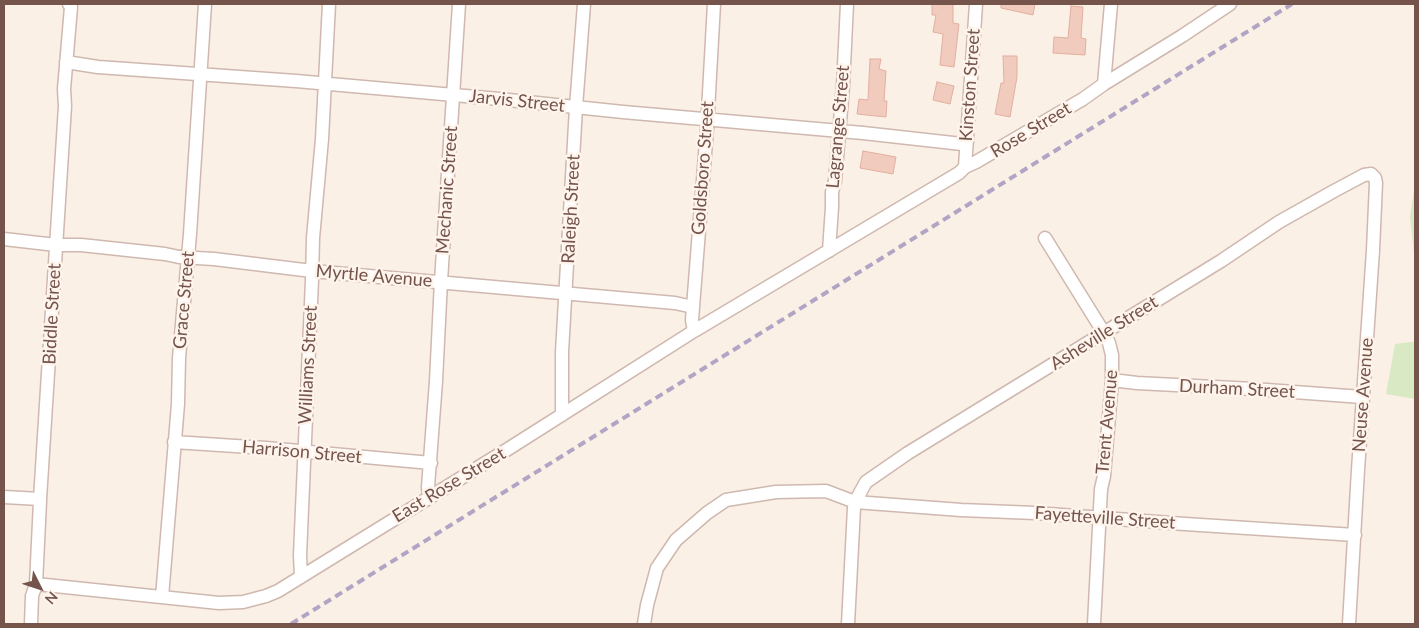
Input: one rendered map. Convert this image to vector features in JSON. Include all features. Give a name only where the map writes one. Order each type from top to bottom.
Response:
[{"type":"street","name":"Biddle Street","points":[[31,624],[32,596],[36,584],[66,62],[71,8],[69,4]]},
{"type":"street","name":"Grace Street","points":[[162,597],[205,4]]},
{"type":"street","name":"Williams Street","points":[[301,577],[313,238],[322,139],[330,4]]},
{"type":"street","name":"Mechanic Street","points":[[429,497],[428,487],[459,4]]},
{"type":"street","name":"Raleigh Street","points":[[562,415],[562,352],[584,4]]},
{"type":"street","name":"Goldsboro Street","points":[[694,331],[692,320],[714,4]]},
{"type":"street","name":"Lagrange Street","points":[[828,251],[843,86],[847,4]]},
{"type":"street","name":"Kinston Street","points":[[965,167],[976,4]]},
{"type":"street","points":[[1104,84],[1111,4]]},
{"type":"street","name":"Rose Street","points":[[828,251],[959,173],[965,167],[1083,99],[1230,4]]},
{"type":"street","name":"Jarvis Street","points":[[66,62],[98,67],[453,95],[962,144],[967,142]]},
{"type":"street","name":"Neuse Avenue","points":[[1350,624],[1376,183],[1375,178],[1371,174],[1364,176]]},
{"type":"street","name":"Asheville Street","points":[[855,502],[866,482],[908,453],[1221,261],[1279,222],[1364,176]]},
{"type":"street","name":"Trent Avenue","points":[[1045,238],[1110,343],[1112,356],[1112,380],[1102,489],[1094,624]]},
{"type":"street","name":"Myrtle Avenue","points":[[4,239],[56,245],[81,245],[312,271],[441,281],[693,306]]},
{"type":"street","name":"East Rose Street","points":[[36,584],[219,603],[254,600],[278,591],[694,331],[828,251]]},
{"type":"street","name":"Durham Street","points":[[1112,380],[1362,397]]},
{"type":"street","name":"Harrison Street","points":[[174,442],[430,463]]},
{"type":"street","name":"Fayetteville Street","points":[[644,624],[657,568],[676,540],[707,513],[726,500],[776,492],[826,491],[855,502],[1355,535]]},
{"type":"street","points":[[4,497],[40,498]]},
{"type":"street","points":[[848,624],[855,502]]},
{"type":"green space","points":[[1415,184],[1415,263],[1410,217]]},
{"type":"green space","points":[[1415,342],[1415,399],[1386,394],[1395,344]]},
{"type":"building","points":[[932,4],[953,4],[953,23],[959,24],[954,67],[940,65],[943,34],[933,32],[936,15],[932,15]]},
{"type":"building","points":[[1001,4],[1035,4],[1033,15],[1001,8]]},
{"type":"building","points":[[1071,6],[1083,7],[1081,38],[1086,39],[1085,55],[1053,53],[1054,37],[1068,38]]},
{"type":"building","points":[[1003,56],[1017,56],[1017,77],[1010,117],[995,114],[1001,83],[1004,83]]},
{"type":"building","points":[[870,59],[881,59],[879,69],[886,71],[884,101],[887,101],[886,117],[857,114],[859,99],[868,100]]},
{"type":"building","points":[[937,82],[954,86],[950,104],[933,100]]},
{"type":"building","points":[[863,151],[896,157],[893,174],[860,168]]},
{"type":"railway","points":[[291,624],[1292,4]]}]
